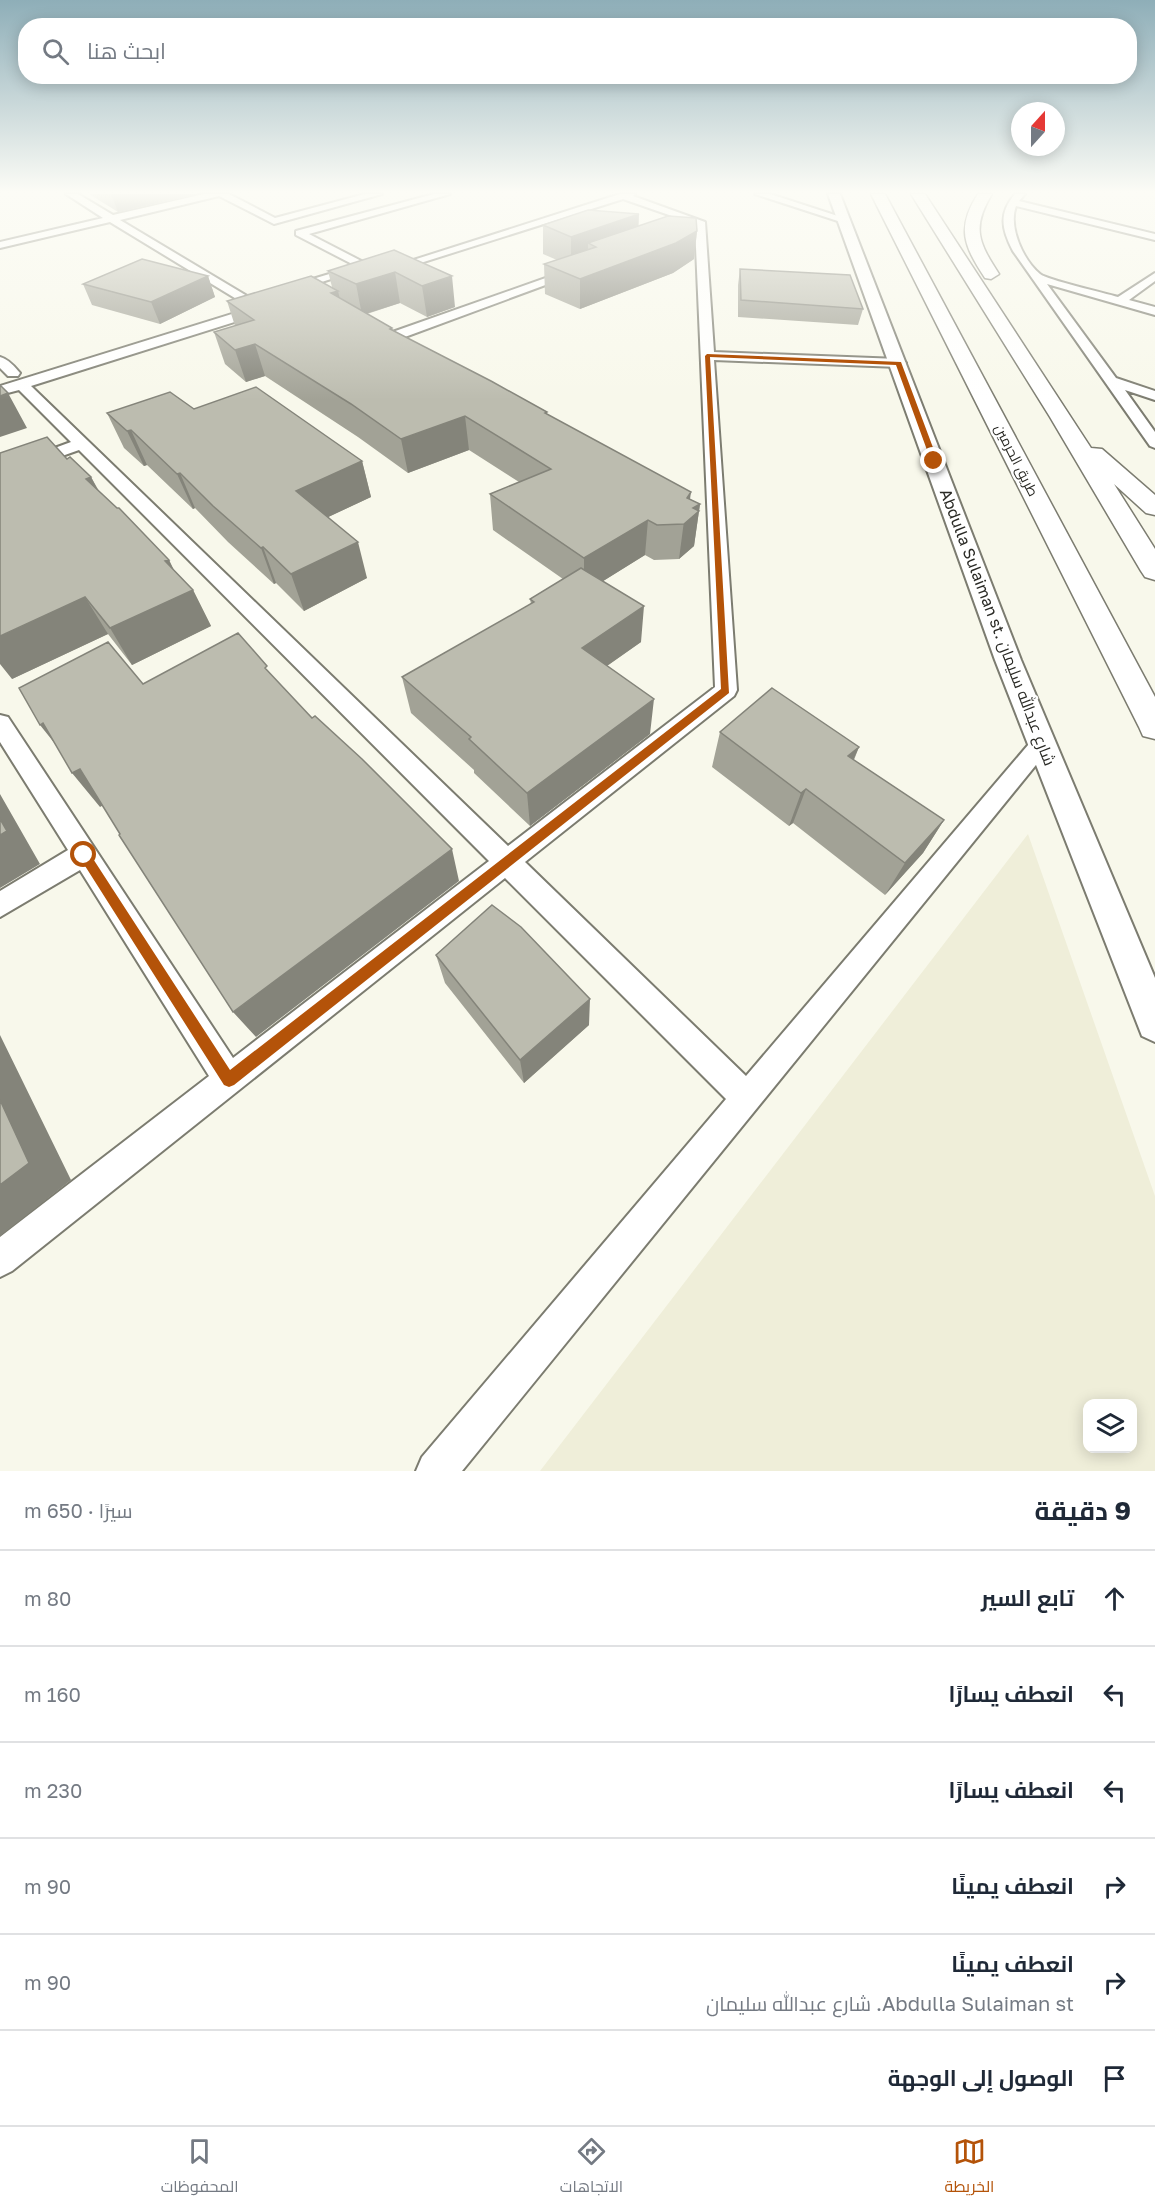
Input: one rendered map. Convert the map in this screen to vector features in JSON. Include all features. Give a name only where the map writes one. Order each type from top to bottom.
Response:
[{"type":"highway","points":[[908,263],[924,281]]},
{"type":"highway","name":"طريق الحرمين","points":[[915,263],[1155,727]]},
{"type":"highway","points":[[962,263],[1155,571]]},
{"type":"highway","points":[[983,263],[999,287]]},
{"type":"highway","points":[[1043,356],[1065,425],[1155,508]]},
{"type":"main road","name":"Abdulla Sulaiman st. شارع عبدالله سليمان","points":[[861,263],[1004,649],[1155,1023]]},
{"type":"street","points":[[183,263],[248,302]]},
{"type":"street","points":[[358,263],[365,266]]},
{"type":"street","points":[[11,379],[278,298],[377,263]]},
{"type":"street","points":[[80,353],[248,302],[314,297],[416,263]]},
{"type":"street","points":[[0,1259],[726,690],[711,516],[707,356],[698,263]]},
{"type":"street","points":[[1027,263],[1155,443]]},
{"type":"street","points":[[410,350],[384,336],[589,266]]},
{"type":"street","points":[[1119,301],[1155,276]]},
{"type":"street","points":[[1036,277],[1155,311]]},
{"type":"street","points":[[707,356],[898,363]]},
{"type":"street","points":[[0,361],[11,379],[81,444],[747,1098]]},
{"type":"street","points":[[1111,381],[1155,396]]},
{"type":"street","points":[[0,473],[81,444]]},
{"type":"street","points":[[0,723],[229,1080]]},
{"type":"street","points":[[436,1471],[1042,744]]},
{"type":"street","points":[[0,905],[84,855]]},
{"type":"shaded area","points":[[1028,834],[1155,1196],[1155,1471],[540,1471]]},
{"type":"building","points":[[133,263],[156,263],[208,276],[151,302],[83,284]]},
{"type":"building","points":[[354,263],[422,263],[452,276],[422,286],[395,272],[356,284],[328,271]]},
{"type":"building","points":[[548,263],[624,263],[580,279],[544,264]]},
{"type":"building","points":[[740,269],[850,275],[863,309],[741,300]]},
{"type":"building","points":[[311,276],[338,291],[331,293],[392,328],[390,329],[491,381],[691,492],[687,498],[700,504],[693,508],[699,511],[684,524],[657,525],[648,520],[584,558],[490,494],[551,469],[465,416],[401,439],[351,404],[255,344],[235,350],[214,332],[254,320],[227,301]]},
{"type":"building","points":[[0,385],[8,393],[0,396]]},
{"type":"building","points":[[256,387],[362,461],[296,491],[358,542],[291,574],[263,547],[261,548],[213,506],[180,473],[177,474],[131,430],[127,431],[107,413],[170,392],[194,409]]},
{"type":"building","points":[[47,437],[67,459],[70,457],[91,477],[86,479],[119,508],[169,560],[165,561],[193,590],[110,628],[85,597],[0,636],[0,453]]},
{"type":"building","points":[[581,568],[644,606],[582,648],[654,699],[527,793],[469,739],[471,737],[402,677],[534,602],[530,599]]},
{"type":"building","points":[[238,633],[267,666],[265,668],[312,718],[315,716],[362,759],[452,849],[233,1012],[119,835],[80,769],[72,773],[43,723],[40,725],[19,688],[108,642],[143,684]]},
{"type":"building","points":[[772,688],[859,747],[848,756],[944,820],[905,863],[806,789],[801,793],[720,732]]},
{"type":"building","points":[[0,819],[7,831],[0,835]]},
{"type":"building","points":[[492,905],[521,927],[590,999],[520,1060],[436,955]]},
{"type":"building","points":[[0,1100],[29,1163],[0,1185]]},
{"type":"route","points":[[84,855],[229,1080],[726,690],[707,356],[898,363],[934,461]]}]
